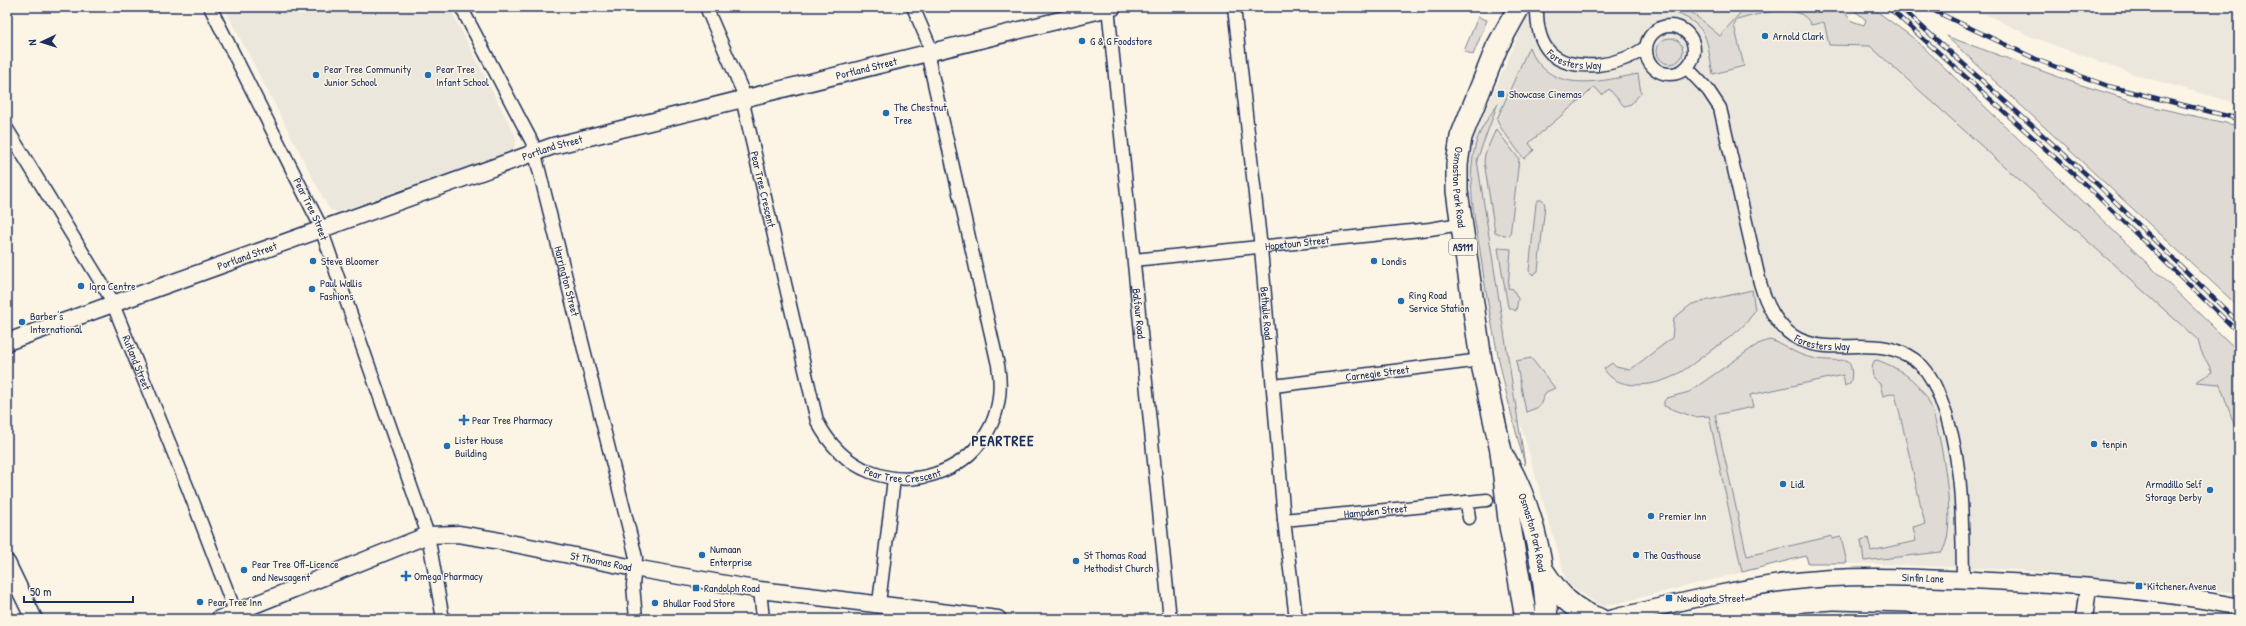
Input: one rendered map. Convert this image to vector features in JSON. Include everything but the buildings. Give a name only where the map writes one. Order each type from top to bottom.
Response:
[{"type":"highway","name":"Osmaston Park Road","points":[[1497,47],[1507,7]]},
{"type":"highway","name":"Osmaston Park Road","points":[[1519,7],[1497,47],[1461,137],[1457,164],[1456,191],[1481,360],[1501,451],[1503,484],[1526,619]]},
{"type":"highway","name":"Osmaston Park Road","points":[[1501,451],[1516,477],[1529,513],[1542,568],[1548,619]]},
{"type":"highway","points":[[1542,568],[1564,600],[1583,613],[1600,619]]},
{"type":"street","name":"Pear Tree Street","points":[[210,7],[322,230],[428,535],[443,619]]},
{"type":"street","name":"Harrington Street","points":[[461,7],[532,142],[634,550],[633,585],[636,619]]},
{"type":"street","name":"Pear Tree Crescent","points":[[706,7],[742,90],[816,421],[836,449],[852,464],[870,472],[894,479],[923,478],[947,469],[965,457],[986,435],[996,414],[1000,397],[998,365],[929,61],[929,44],[913,7]]},
{"type":"street","name":"Portland Street","points":[[7,342],[563,144],[1110,7]]},
{"type":"street","name":"Balfour Road","points":[[1110,7],[1170,619]]},
{"type":"street","name":"Bethulie Road","points":[[1234,7],[1262,248],[1284,520],[1296,619]]},
{"type":"street","name":"Foresters Way","points":[[1537,7],[1538,30],[1541,39],[1549,50],[1566,63],[1577,66],[1603,64],[1634,55],[1646,48]]},
{"type":"street","points":[[1671,26],[1681,28],[1688,34],[1694,46],[1692,60],[1687,68],[1674,74],[1659,72],[1649,62],[1646,48],[1650,36],[1659,28],[1671,26]]},
{"type":"street","name":"Foresters Way","points":[[1687,68],[1708,90],[1720,108],[1760,283],[1765,300],[1774,317],[1788,331],[1811,344],[1834,348],[1885,347],[1894,350],[1911,358],[1922,366],[1935,386],[1952,432],[1960,478],[1963,580]]},
{"type":"street","name":"Rutland Street","points":[[7,129],[113,304],[237,616]]},
{"type":"street","name":"Hopetoun Street","points":[[1134,260],[1262,248],[1460,224]]},
{"type":"street","name":"Carnegie Street","points":[[1274,386],[1481,360]]},
{"type":"street","points":[[879,603],[894,479]]},
{"type":"street","name":"Hampden Street","points":[[1284,520],[1487,500]]},
{"type":"street","points":[[1467,502],[1469,518]]},
{"type":"street","name":"St Thomas Road","points":[[219,619],[237,616],[428,535],[448,534],[482,538],[634,568],[760,590],[879,603],[998,619]]},
{"type":"street","points":[[7,563],[34,619]]},
{"type":"street","name":"Sinfin Lane","points":[[1609,619],[1720,593],[1788,582],[1845,577],[1963,580],[2088,587],[2188,598],[2239,607]]},
{"type":"street","points":[[2084,619],[2088,587]]},
{"type":"street","points":[[760,590],[763,619]]},
{"type":"street","points":[[1804,619],[1834,617],[1907,619]]},
{"type":"shaded area","name":"Pear Tree Infant School","points":[[224,7],[449,7],[517,139],[513,150],[338,212],[329,209]]},
{"type":"shaded area","points":[[1531,7],[1827,7],[2239,373],[2239,593],[2021,570],[1878,564],[1808,563],[1805,557],[1602,607],[1567,583],[1487,310],[1473,213],[1469,171],[1470,146]]},
{"type":"shaded area","points":[[1674,7],[1685,7],[1720,36],[1741,12],[1735,7],[1840,7],[1852,21],[1864,25],[1866,20],[1850,7],[1871,7],[1916,40],[2239,352],[2239,431],[2237,433],[2220,384],[2196,382],[2212,372],[2202,353],[2198,340],[1870,46],[1829,45],[1824,22],[1811,25],[1806,17],[1798,13],[1789,11],[1767,12],[1737,20],[1734,25],[1744,66],[1713,74],[1707,43],[1701,29],[1687,18],[1676,13]]},
{"type":"shaded area","points":[[1971,7],[2239,7],[2239,104],[2136,75],[2032,37]]},
{"type":"shaded area","points":[[1478,17],[1487,20],[1473,55],[1464,51]]},
{"type":"shaded area","points":[[1946,36],[2075,83],[2149,106],[2239,126],[2239,307]]},
{"type":"shaded area","points":[[1670,38],[1679,42],[1683,51],[1679,60],[1670,64],[1661,60],[1657,51],[1661,42]]},
{"type":"shaded area","points":[[1529,47],[1538,62],[1549,73],[1561,79],[1576,82],[1591,82],[1638,74],[1641,93],[1631,104],[1624,106],[1609,89],[1602,95],[1595,87],[1529,143],[1534,150],[1524,159],[1501,128],[1497,119]]},
{"type":"shaded area","points":[[1498,103],[1477,160],[1525,465],[1511,412],[1493,332],[1475,224],[1471,184],[1473,156],[1476,143],[1483,127]]},
{"type":"shaded area","points":[[1496,129],[1519,159],[1510,236],[1495,233],[1484,161],[1485,154]]},
{"type":"shaded area","points":[[1538,200],[1543,200],[1545,205],[1538,271],[1533,275],[1529,271],[1536,203]]},
{"type":"shaded area","points":[[1498,248],[1511,249],[1508,288],[1513,289],[1518,299],[1516,311],[1508,307]]},
{"type":"shaded area","points":[[1752,290],[1755,310],[1746,323],[1729,338],[1674,376],[1666,380],[1647,384],[1627,384],[1610,376],[1604,369],[1612,363],[1616,367],[1630,370],[1672,338],[1674,318],[1692,304]]},
{"type":"shaded area","points":[[1769,340],[1779,343],[1807,357],[1827,360],[1847,360],[1852,371],[1852,377],[1850,383],[1845,386],[1843,375],[1750,395],[1753,407],[1715,415],[1747,556],[1832,536],[1832,539],[1841,537],[1847,563],[1808,563],[1806,556],[1742,572],[1709,416],[1694,417],[1664,406],[1664,401],[1667,398],[1689,392],[1758,344]]},
{"type":"shaded area","points":[[1531,358],[1555,388],[1546,392],[1539,407],[1526,412],[1516,361]]},
{"type":"shaded area","points":[[1877,360],[1892,366],[1912,379],[1923,391],[1932,410],[1942,452],[1948,501],[1949,524],[1946,541],[1941,552],[1864,561],[1861,540],[1868,538],[1871,551],[1916,541],[1913,527],[1925,524],[1895,393],[1883,396],[1880,384],[1873,378],[1872,368],[1874,361]]},
{"type":"railway","points":[[1888,7],[2090,189],[2239,333]]},
{"type":"railway","points":[[1900,7],[2096,183],[2239,323]]},
{"type":"railway","points":[[1926,7],[2040,61],[2108,86],[2239,119]]},
{"type":"place","name":"Arnold Clark","points":[[1765,36]]},
{"type":"place","name":"G & G Foodstore","points":[[1082,41]]},
{"type":"place","name":"Pear Tree Community Junior School","points":[[316,75]]},
{"type":"place","name":"Pear Tree Infant School","points":[[428,75]]},
{"type":"place","name":"Showcase Cinemas","points":[[1501,94]]},
{"type":"place","name":"The Chestnut Tree","points":[[886,113]]},
{"type":"place","name":"Steve Bloomer","points":[[313,261]]},
{"type":"place","name":"Londis","points":[[1374,261]]},
{"type":"place","name":"Iqra Centre","points":[[81,286]]},
{"type":"place","name":"Paul Wallis Fashions","points":[[312,289]]},
{"type":"place","name":"Ring Road Service Station","points":[[1401,301]]},
{"type":"place","name":"Barber's International","points":[[22,322]]},
{"type":"place","name":"Pear Tree Pharmacy","points":[[464,420]]},
{"type":"place","name":"tenpin","points":[[2094,444]]},
{"type":"place","name":"Lister House Building","points":[[447,446]]},
{"type":"place","name":"Lidl","points":[[1783,484]]},
{"type":"place","name":"Armadillo Self Storage Derby","points":[[2210,490]]},
{"type":"place","name":"Premier Inn","points":[[1651,516]]},
{"type":"place","name":"Numaan Enterprise","points":[[702,555]]},
{"type":"place","name":"The Oasthouse","points":[[1636,555]]},
{"type":"place","name":"St Thomas Road Methodist Church","points":[[1076,561]]},
{"type":"place","name":"Pear Tree Off-Licence and Newsagent","points":[[244,570]]},
{"type":"place","name":"Omega Pharmacy","points":[[406,576]]},
{"type":"place","name":"Kitchener Avenue","points":[[2139,586]]},
{"type":"place","name":"Randolph Road","points":[[696,588]]},
{"type":"place","name":"Newdigate Street","points":[[1669,598]]},
{"type":"place","name":"Pear Tree Inn","points":[[200,602]]},
{"type":"place","name":"Bhullar Food Store","points":[[655,603]]},
{"type":"district","name":"PEARTREE","points":[[1003,441]]}]
